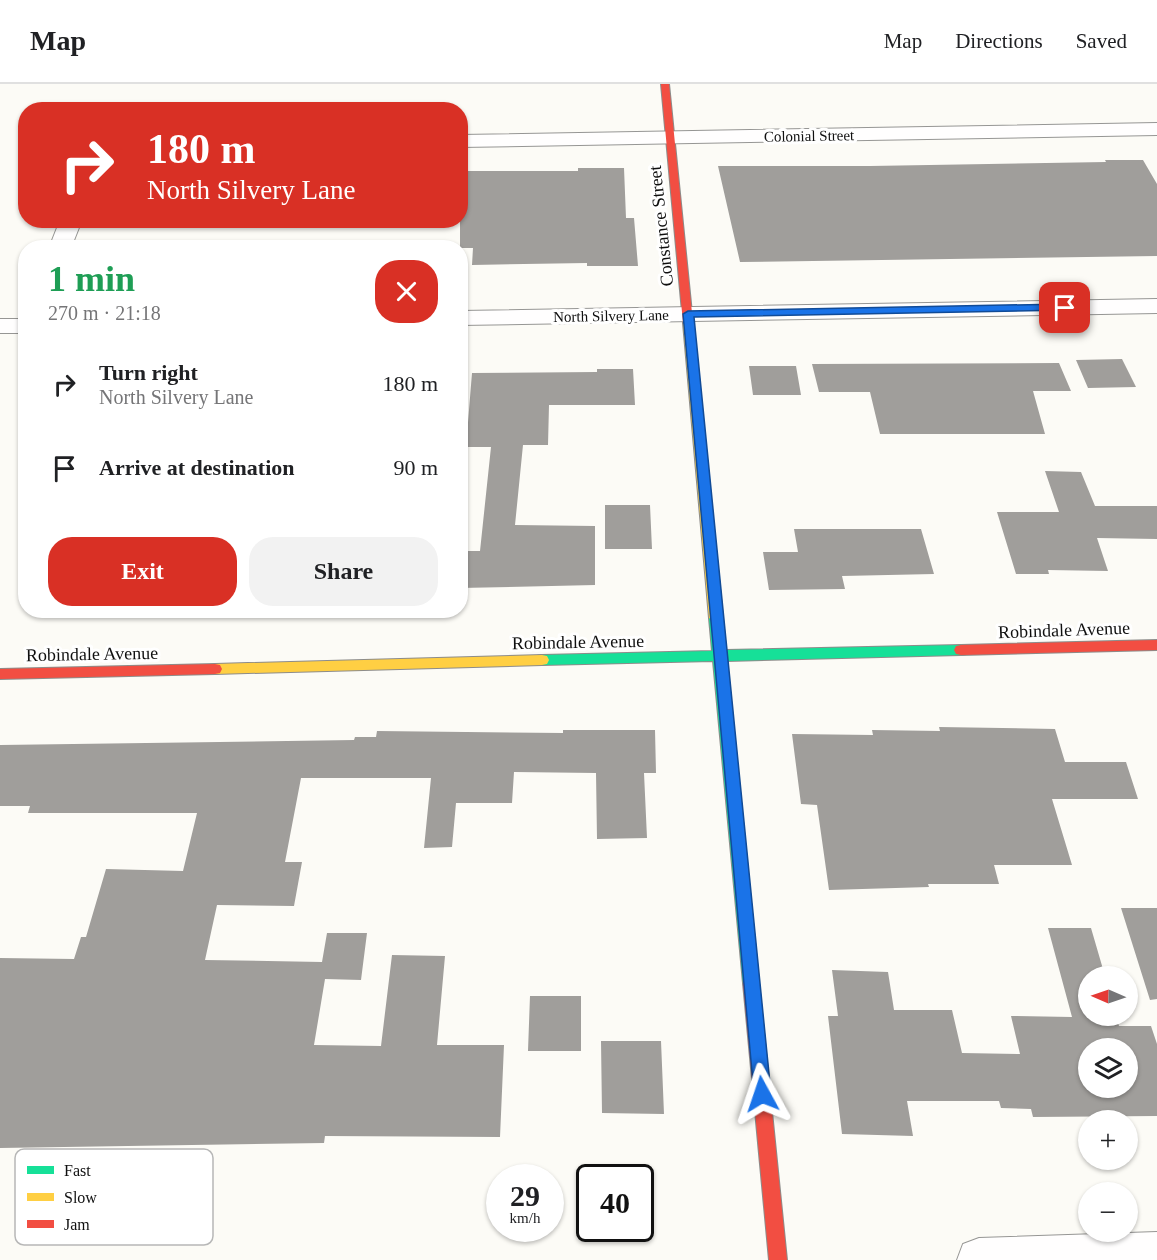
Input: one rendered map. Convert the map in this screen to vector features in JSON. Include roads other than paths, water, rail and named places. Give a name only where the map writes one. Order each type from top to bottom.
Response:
[{"type":"street","name":"Constance Street","points":[[665,84],[722,657],[778,1260]]},
{"type":"street","name":"Colonial Street","points":[[468,141],[1157,129]]},
{"type":"street","name":"North Silvery Lane","points":[[468,318],[1157,306]]},
{"type":"street","points":[[0,326],[18,326]]},
{"type":"street","name":"Robindale Avenue","points":[[0,674],[1157,645]]},
{"type":"street","points":[[979,1260],[1157,1254]]}]
